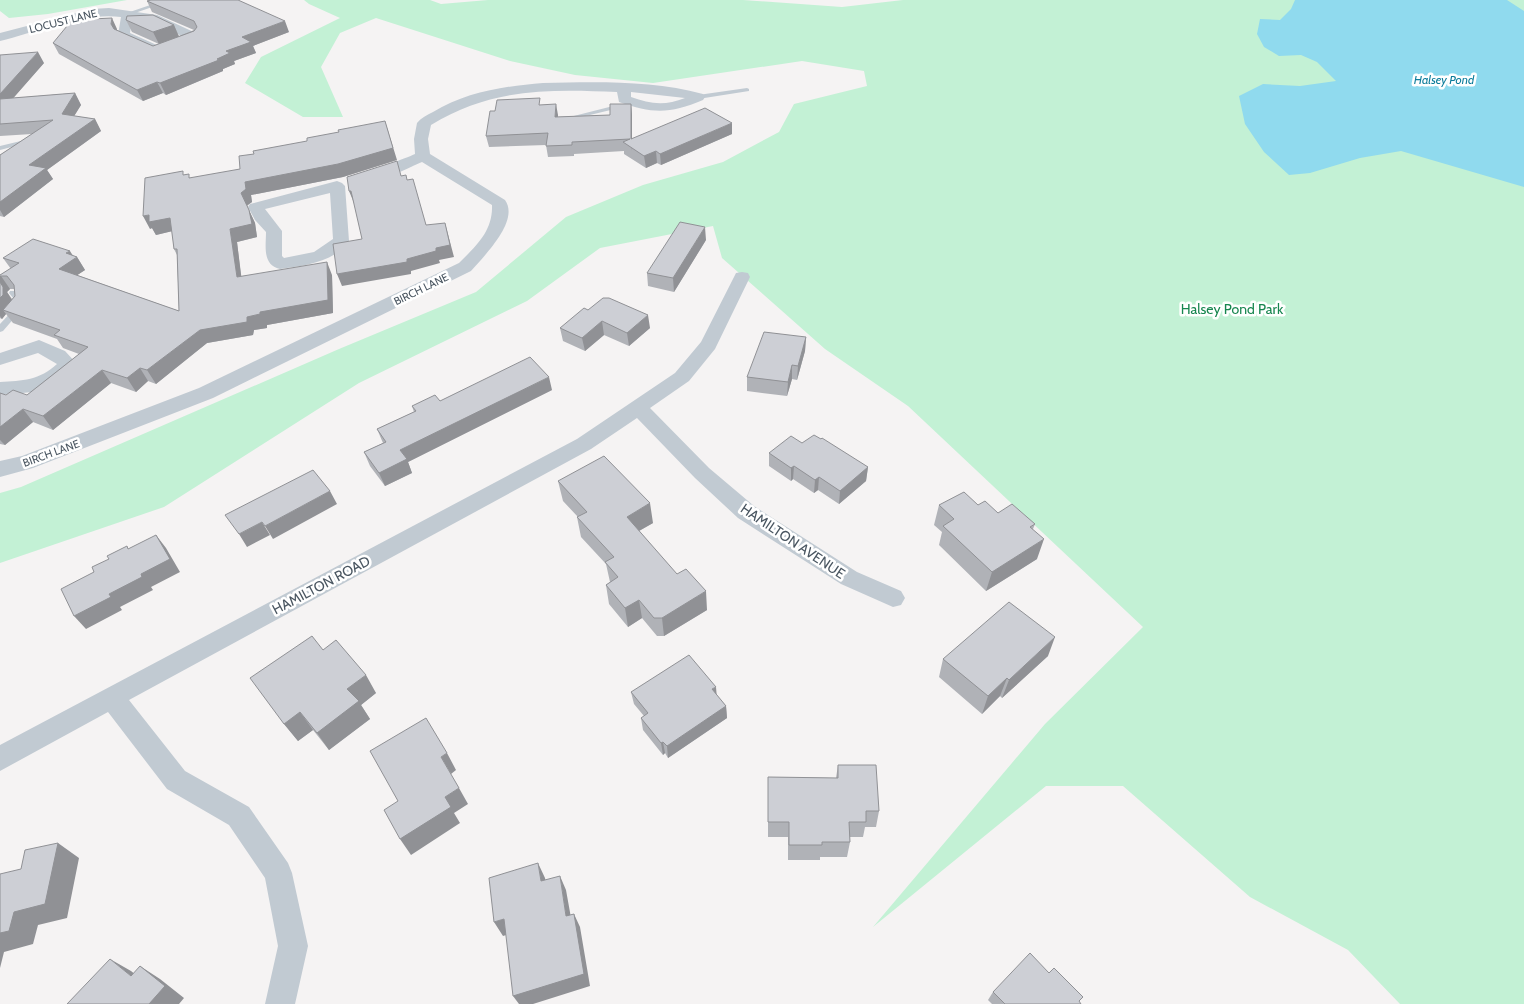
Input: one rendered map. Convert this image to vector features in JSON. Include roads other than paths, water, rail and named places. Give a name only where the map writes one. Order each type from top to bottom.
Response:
[{"type":"street","name":"LOCUST LANE","points":[[0,38],[92,13],[109,12],[127,14],[153,18],[194,37],[159,51],[124,35],[127,14]]},
{"type":"street","points":[[336,186],[341,241],[326,253],[306,260],[280,264],[274,257],[274,230],[261,217],[256,207],[392,170],[423,156],[421,140],[424,123],[441,110],[469,100],[515,90],[568,86],[624,88],[685,93],[698,96]]},
{"type":"street","points":[[624,88],[624,99],[648,108],[675,107],[698,96]]},
{"type":"street","name":"BIRCH LANE","points":[[0,469],[26,463],[206,394],[466,267],[496,234],[502,214],[500,203],[423,156]]},
{"type":"street","name":"HAMILTON ROAD","points":[[0,759],[112,696],[584,444],[682,377],[709,345],[742,277]]},
{"type":"street","points":[[0,359],[39,346],[58,355],[68,364],[47,383],[18,388],[0,388]]},
{"type":"street","name":"HAMILTON AVENUE","points":[[639,408],[702,473],[746,512],[849,578],[893,598]]},
{"type":"street","points":[[112,696],[176,780],[239,816],[278,873],[293,946],[280,1004]]},
{"type":"lane","points":[[127,14],[163,2]]},
{"type":"lane","points":[[698,96],[747,90]]},
{"type":"lane","points":[[563,119],[634,103]]},
{"type":"lane","points":[[0,148],[25,142]]},
{"type":"lane","points":[[0,329],[18,309],[18,299],[13,293]]},
{"type":"water","name":"Halsey Pond","points":[[1295,0],[1507,0],[1524,11],[1524,187],[1401,151],[1360,158],[1310,173],[1289,175],[1264,152],[1245,124],[1239,96],[1263,84],[1300,86],[1336,81],[1317,62],[1301,55],[1279,56],[1264,47],[1257,34],[1260,19],[1280,20],[1291,9]]},
{"type":"park label","name":"Halsey Pond Park","points":[[1232,309]]}]
